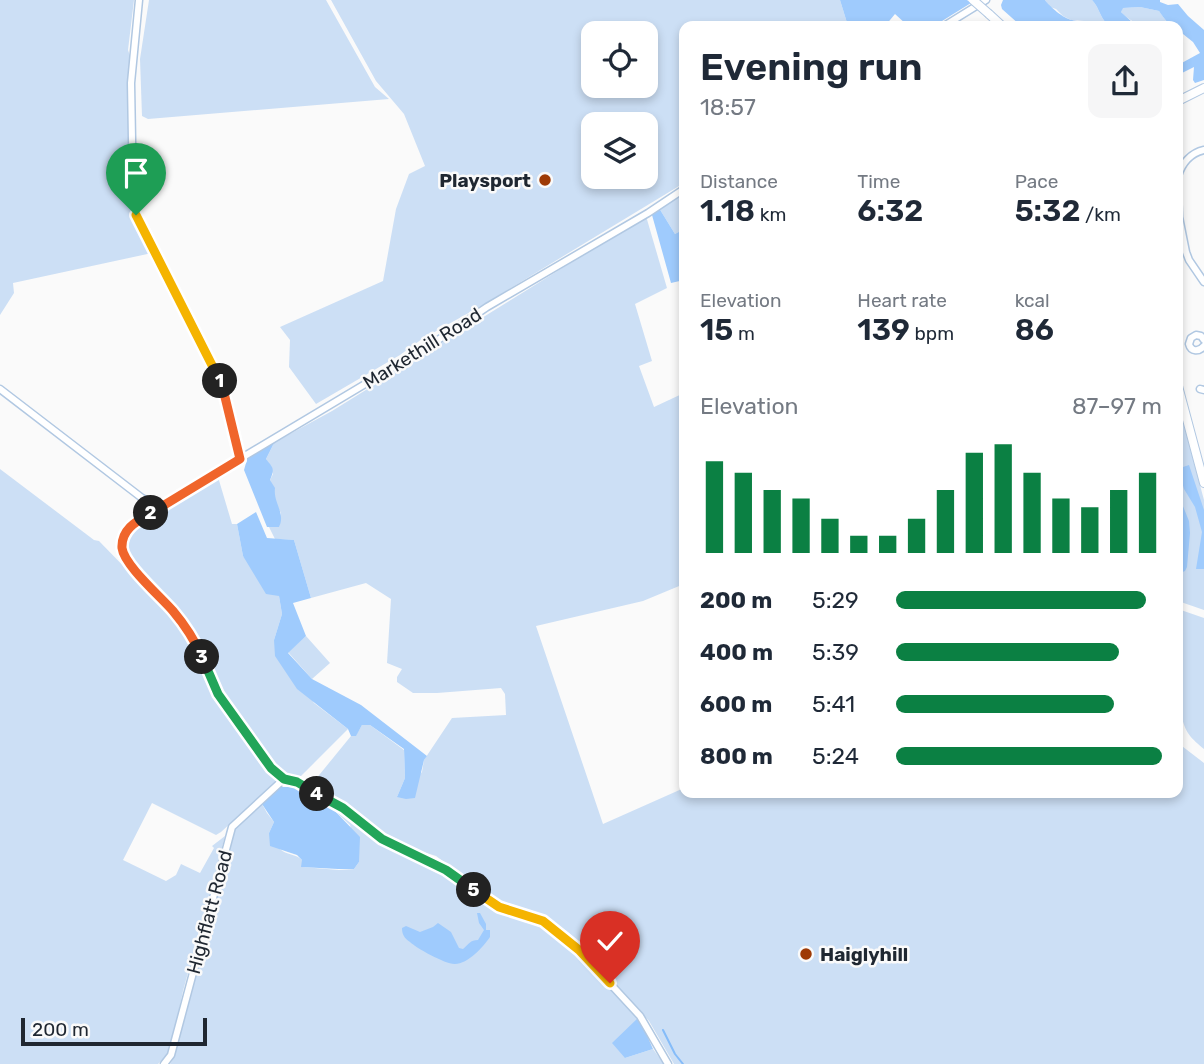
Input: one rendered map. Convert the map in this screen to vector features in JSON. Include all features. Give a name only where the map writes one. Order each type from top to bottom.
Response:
[{"type":"street","points":[[139,0],[131,83],[133,196],[136,215],[219,379],[240,459]]},
{"type":"street","points":[[973,0],[997,21]]},
{"type":"street","points":[[952,21],[986,0]]},
{"type":"street","points":[[1183,98],[1204,88]]},
{"type":"street","points":[[1183,165],[1193,154],[1204,150]]},
{"type":"street","name":"Markethill Road","points":[[143,517],[679,192]]},
{"type":"street","points":[[1183,239],[1189,260],[1204,282]]},
{"type":"street","points":[[1203,337],[1193,336],[1189,344],[1196,351],[1204,346]]},
{"type":"street","points":[[0,389],[142,499],[159,508]]},
{"type":"street","points":[[1183,405],[1204,483]]},
{"type":"street","points":[[142,499],[143,517],[132,524],[124,534],[122,549],[127,562],[175,612],[199,649],[218,694],[271,768],[284,779],[297,782],[343,808],[382,839],[446,870],[499,907],[543,921],[579,950],[640,1016],[668,1064]]},
{"type":"street","name":"Highflatt Road","points":[[164,1064],[171,1055],[232,827],[284,779]]},
{"type":"shaded area","points":[[0,0],[134,0],[128,50],[130,198],[134,218],[152,253],[13,283],[14,293],[0,315]]},
{"type":"shaded area","points":[[149,0],[326,0],[375,87],[389,99],[148,119],[142,116],[140,59]]},
{"type":"shaded area","name":"Playsport","points":[[331,0],[840,0],[846,21],[679,21],[679,186],[316,404],[289,367],[290,340],[280,327],[383,281],[396,209],[409,174],[425,166],[404,114],[376,81]]},
{"type":"shaded area","points":[[840,0],[967,0],[971,3],[942,21],[903,21],[895,14],[889,21],[846,21]]},
{"type":"shaded area","points":[[1003,0],[1045,0],[1065,17],[1078,21],[1015,21],[1001,5]]},
{"type":"shaded area","points":[[1045,0],[1092,0],[1104,21],[1071,20],[1050,7]]},
{"type":"shaded area","points":[[1092,0],[1160,0],[1168,5],[1178,4],[1204,30],[1204,80],[1195,83],[1194,67],[1183,72],[1183,62],[1200,53],[1193,42],[1183,34],[1183,21],[1167,21],[1159,11],[1140,7],[1123,8],[1121,12],[1131,21],[1104,21]]},
{"type":"shaded area","points":[[1140,7],[1159,11],[1166,21],[1134,21],[1121,12],[1122,8]]},
{"type":"shaded area","points":[[679,195],[679,232],[675,234],[659,208]]},
{"type":"shaded area","points":[[659,208],[675,234],[679,232],[679,281],[671,283],[652,215]]},
{"type":"shaded area","points":[[646,216],[667,288],[635,304],[652,361],[639,366],[654,407],[679,395],[679,586],[643,601],[536,626],[603,824],[679,790],[679,798],[1183,798],[1183,747],[1204,763],[1204,1064],[674,1064],[649,1021],[569,933],[544,915],[495,899],[436,856],[383,836],[360,815],[311,785],[351,736],[356,735],[362,725],[370,725],[404,750],[405,778],[397,797],[422,772],[424,760],[452,718],[506,715],[505,694],[501,688],[413,693],[397,682],[402,669],[387,663],[391,599],[366,583],[311,598],[294,540],[275,539],[269,527],[279,527],[281,513],[270,480],[273,474],[266,459],[277,441],[332,411]]},
{"type":"shaded area","points":[[1183,422],[1204,500],[1204,610],[1183,603]]},
{"type":"shaded area","points":[[277,441],[266,459],[272,468],[270,480],[275,488],[281,522],[279,527],[267,527],[244,470],[248,456]]},
{"type":"shaded area","points":[[1189,465],[1204,510],[1204,569],[1196,569],[1202,532],[1195,507],[1183,486],[1183,467]]},
{"type":"shaded area","points":[[0,469],[94,540],[99,541],[175,619],[191,643],[208,685],[263,766],[278,780],[216,835],[152,803],[123,860],[166,881],[176,875],[181,864],[200,873],[214,848],[212,846],[225,836],[183,991],[170,1052],[158,1064],[0,1064]]},
{"type":"shaded area","points":[[218,477],[232,524],[237,524],[243,556],[279,596],[282,614],[274,640],[314,703],[348,729],[298,777],[277,771],[244,728],[219,692],[196,639],[184,619],[138,570],[127,554],[125,546],[128,538],[138,526]]},
{"type":"shaded area","points":[[1183,506],[1190,533],[1183,572]]},
{"type":"shaded area","points":[[256,512],[267,538],[294,540],[311,598],[293,603],[306,636],[288,653],[312,679],[361,705],[427,756],[415,798],[397,797],[405,778],[404,749],[370,725],[362,725],[356,736],[351,736],[348,729],[297,689],[275,656],[274,640],[282,614],[279,596],[266,594],[243,556],[237,524]]},
{"type":"shaded area","points":[[1183,611],[1204,618],[1204,749],[1185,728]]},
{"type":"shaded area","points":[[306,636],[330,663],[312,679],[288,652]]},
{"type":"shaded area","points":[[281,787],[293,787],[332,808],[360,837],[359,862],[354,869],[301,867],[302,860],[297,855],[270,846],[269,833],[274,822],[262,804]]},
{"type":"shaded area","points":[[262,804],[274,822],[269,833],[280,849],[302,860],[302,867],[354,869],[359,862],[350,825],[332,808],[392,851],[425,861],[486,902],[543,924],[573,948],[639,1017],[625,1058],[653,1049],[664,1064],[170,1064],[234,828]]},
{"type":"shaded area","points":[[477,913],[480,913],[486,924],[486,930],[490,930],[490,937],[475,954],[460,963],[445,962],[425,952],[402,932],[402,928],[406,926],[420,932],[438,923],[451,932],[459,948],[463,949],[478,940],[484,930]]},
{"type":"shaded area","points":[[639,1017],[653,1049],[625,1058],[612,1043]]},
{"type":"waterway","points":[[663,1030],[683,1064]]},
{"type":"place","name":"Playsport","points":[[545,180]]},
{"type":"place","name":"Haiglyhill","points":[[806,954]]},
{"type":"route","points":[[136,215],[219,379],[240,459],[132,524],[124,534],[122,549],[127,562],[175,612],[199,649],[218,694],[271,768],[284,779],[297,782],[343,808],[382,839],[446,870],[499,907],[543,921],[579,950],[610,983]]}]
